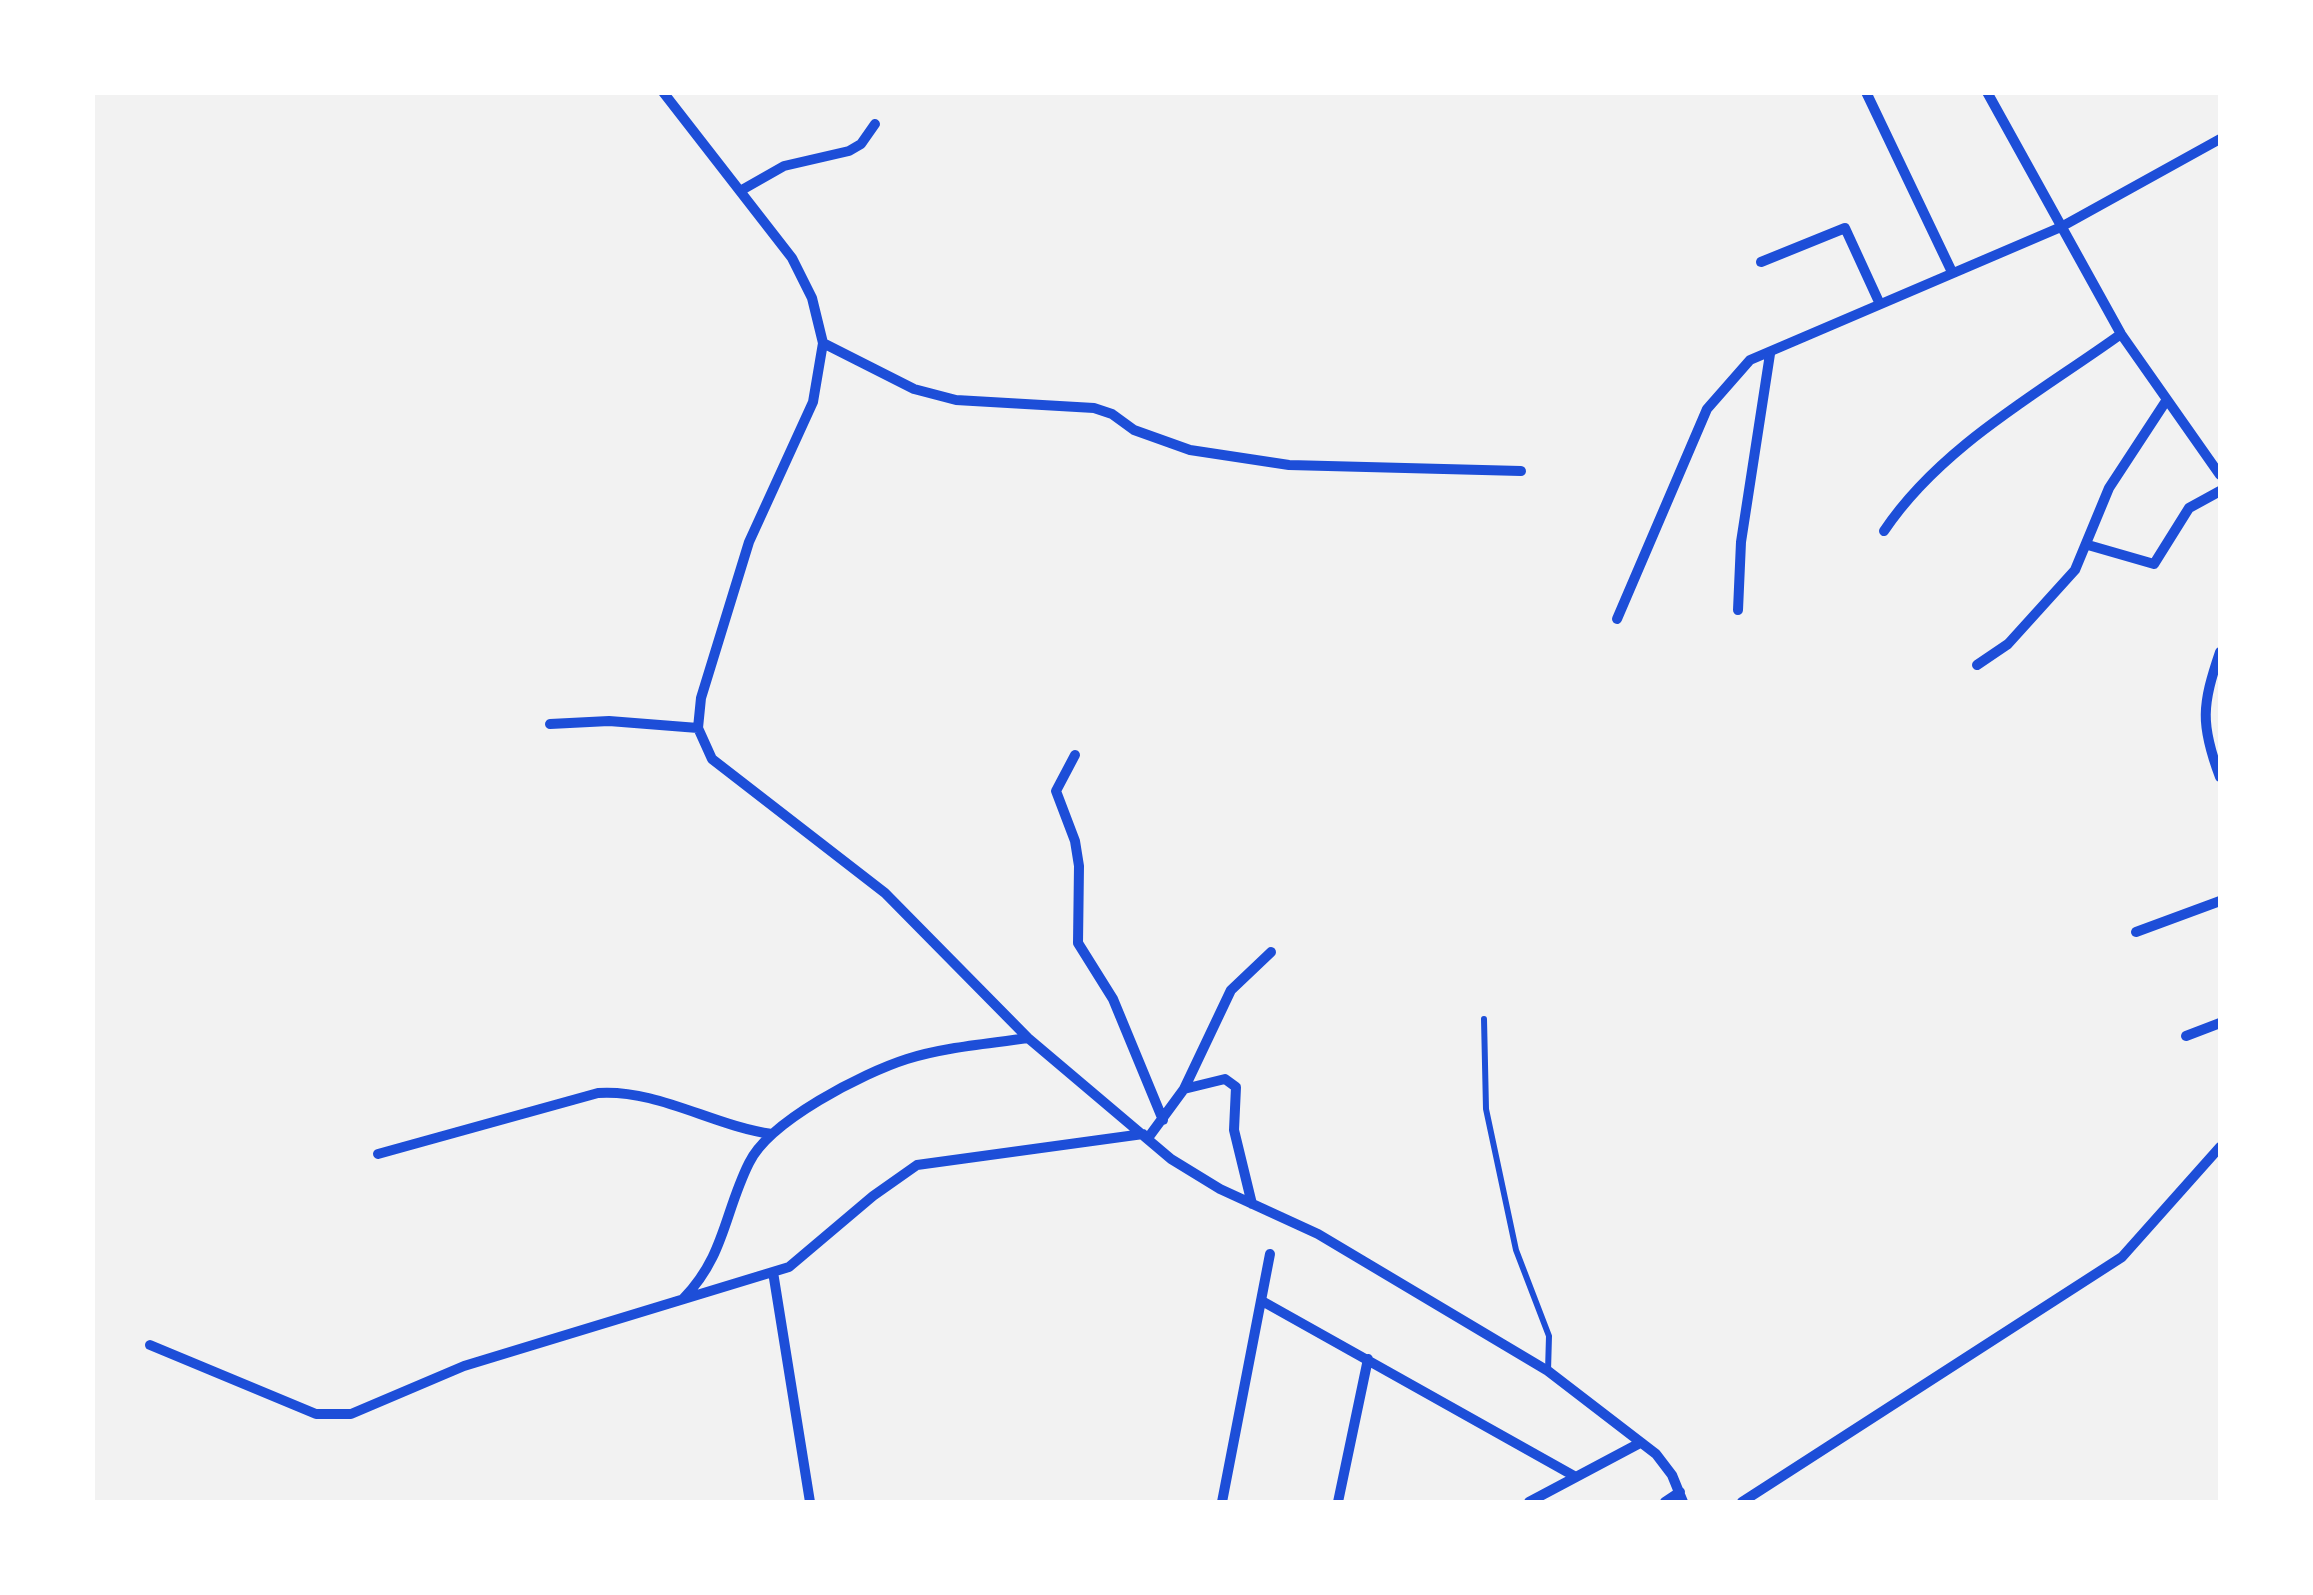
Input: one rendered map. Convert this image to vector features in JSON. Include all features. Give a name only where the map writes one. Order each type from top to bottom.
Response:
[{"type":"street","points":[[663,92],[803,276],[824,343],[814,402],[778,472],[745,556],[700,698],[698,728],[712,759],[885,893],[1028,1038],[1171,1159],[1252,1204],[1318,1234],[1548,1371],[1656,1454],[1682,1498],[1665,1502]]},
{"type":"street","points":[[1866,92],[1952,272]]},
{"type":"street","points":[[1986,92],[2121,334],[2220,474]]},
{"type":"street","points":[[740,191],[784,166],[849,151],[861,144],[875,124]]},
{"type":"street","points":[[1617,619],[1707,408],[1750,360],[2061,226],[2220,139]]},
{"type":"street","points":[[1761,262],[1846,228],[1879,302]]},
{"type":"street","points":[[1884,532],[1929,475],[2121,334]]},
{"type":"street","points":[[824,343],[914,389],[956,400],[1094,408],[1112,414],[1134,430],[1190,450],[1290,465],[1521,471]]},
{"type":"street","points":[[1738,610],[1742,542],[1770,354]]},
{"type":"street","points":[[1977,666],[2008,644],[2075,570],[2110,488],[2166,401]]},
{"type":"street","points":[[2088,545],[2154,564],[2189,508],[2220,490]]},
{"type":"street","points":[[2220,652],[2204,699],[2208,743],[2220,777]]},
{"type":"street","points":[[550,724],[610,721],[698,728]]},
{"type":"street","points":[[2208,743],[2220,740]]},
{"type":"street","points":[[1075,755],[1056,791],[1075,841],[1079,866],[1078,943],[1113,999],[1163,1120]]},
{"type":"street","points":[[2136,932],[2220,902]]},
{"type":"street","points":[[150,1345],[316,1414],[352,1414],[464,1366],[790,1267],[873,1196],[918,1164],[1146,1136],[1163,1120],[1184,1089],[1231,990],[1270,952]]},
{"type":"street","points":[[2186,1036],[2220,1023]]},
{"type":"street","points":[[682,1299],[704,1278],[723,1240],[738,1186],[752,1157],[772,1134],[853,1083],[906,1060],[1028,1038]]},
{"type":"street","points":[[1184,1089],[1225,1079],[1236,1086],[1234,1130],[1252,1204]]},
{"type":"street","points":[[378,1154],[598,1093],[637,1093],[734,1128],[772,1134]]},
{"type":"street","points":[[1742,1502],[2122,1257],[2220,1147]]},
{"type":"street","points":[[1222,1502],[1270,1254]]},
{"type":"street","points":[[773,1272],[810,1502]]},
{"type":"street","points":[[1262,1301],[1576,1477]]},
{"type":"street","points":[[1338,1502],[1368,1359]]},
{"type":"street","points":[[1529,1502],[1640,1443]]},
{"type":"lane","points":[[1484,1019],[1486,1109],[1516,1250],[1549,1336],[1548,1371]]}]
